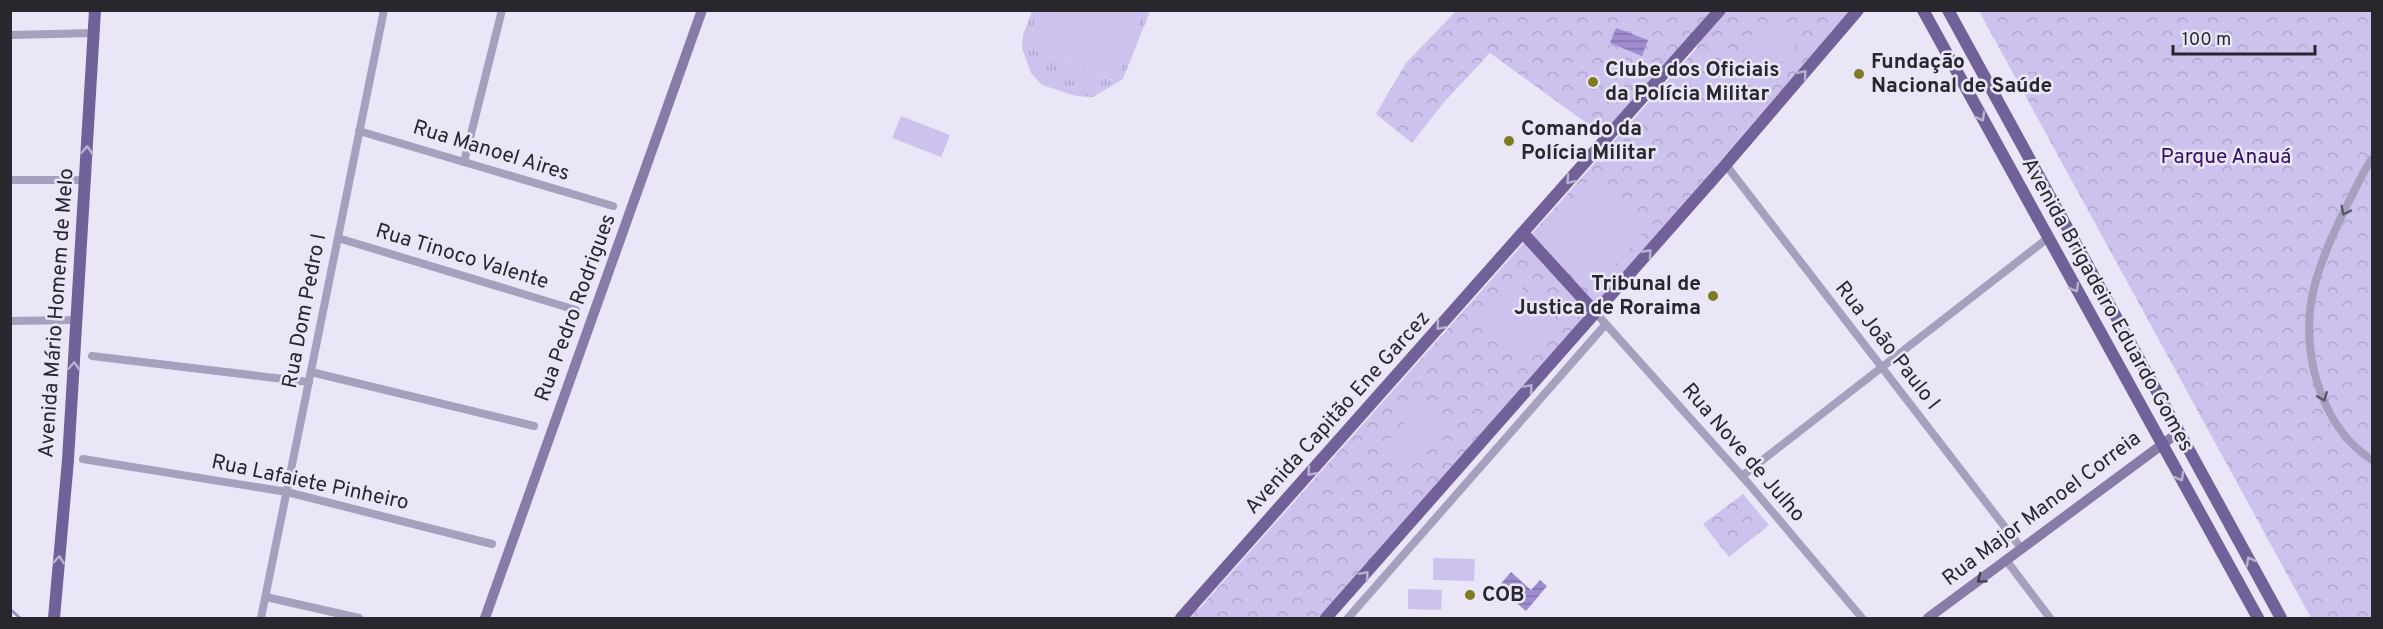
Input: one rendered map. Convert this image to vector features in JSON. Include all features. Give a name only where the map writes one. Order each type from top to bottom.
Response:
[{"type":"main road","name":"Avenida Mário Homem de Melo","points":[[54,618],[68,460],[95,10]]},
{"type":"main road","name":"Rua Pedro Rodrigues","points":[[485,618],[702,10]]},
{"type":"main road","points":[[1326,618],[1726,165],[1858,10]]},
{"type":"main road","name":"Avenida Brigadeiro Eduardo Gomes","points":[[1923,10],[2258,618]]},
{"type":"main road","name":"Avenida Brigadeiro Eduardo Gomes","points":[[1948,10],[2281,618]]},
{"type":"main road","name":"Avenida Capitão Ene Garcez","points":[[1181,618],[1523,233],[1715,12]]},
{"type":"main road","points":[[1523,233],[1595,312]]},
{"type":"main road","name":"Rua Major Manoel Correia","points":[[1928,618],[2180,432]]},
{"type":"street","name":"Rua Dom Pedro I","points":[[261,618],[384,10]]},
{"type":"street","points":[[464,162],[502,10]]},
{"type":"street","points":[[10,35],[94,33]]},
{"type":"street","name":"Rua Manoel Aires","points":[[359,131],[613,206]]},
{"type":"street","points":[[2373,159],[2342,215],[2323,261],[2310,307],[2312,360],[2324,401],[2348,438],[2358,450],[2373,460]]},
{"type":"street","name":"Rua João Paulo I","points":[[1726,165],[2021,548]]},
{"type":"street","points":[[10,180],[85,180]]},
{"type":"street","name":"Rua Tinoco Valente","points":[[338,238],[576,310]]},
{"type":"street","points":[[1742,476],[2048,238]]},
{"type":"street","name":"Rua Nove de Julho","points":[[1595,312],[1742,476],[1863,618]]},
{"type":"street","points":[[10,321],[75,320]]},
{"type":"street","points":[[1348,618],[1605,325]]},
{"type":"street","points":[[92,356],[309,382]]},
{"type":"street","points":[[311,372],[534,426]]},
{"type":"street","name":"Rua Lafaiete Pinheiro","points":[[83,459],[287,492],[492,544]]},
{"type":"street","points":[[2006,560],[2050,618]]},
{"type":"street","points":[[266,597],[359,618]]},
{"type":"green space","name":"Clube dos Oficiais da Polícia Militar","points":[[1709,10],[1717,14],[1607,138],[1490,53],[1445,101],[1412,143],[1376,114],[1406,63],[1456,11]]},
{"type":"green space","points":[[1032,11],[1040,11],[1026,47],[1115,81],[1143,11],[1150,11],[1123,79],[1093,97],[1076,96],[1042,85],[1031,73],[1022,48],[1023,35]]},
{"type":"green space","points":[[1040,11],[1143,11],[1116,81],[1026,47]]},
{"type":"green space","points":[[1726,11],[1850,11],[1325,618],[1181,618],[1188,612],[1200,608],[1696,49],[1700,40]]},
{"type":"green space","name":"Parque Anauá","points":[[1979,11],[2372,11],[2372,618],[2311,618]]},
{"type":"green space","points":[[1775,23],[1783,24],[1789,29],[1794,35],[1794,51],[1789,57],[1783,62],[1775,63],[1767,62],[1761,57],[1756,51],[1755,43],[1756,35],[1761,29],[1767,24]]},
{"type":"green space","points":[[1735,56],[1756,74],[1727,108],[1706,90]]},
{"type":"green space","points":[[901,116],[950,135],[941,157],[892,138]]},
{"type":"green space","points":[[1594,174],[1650,225],[1596,286],[1540,235]]},
{"type":"green space","points":[[1513,280],[1555,318],[1518,359],[1476,321]]},
{"type":"green space","points":[[1420,404],[1441,422],[1400,470],[1379,451]]},
{"type":"green space","points":[[1743,494],[1769,525],[1729,557],[1703,524]]},
{"type":"green space","points":[[1433,558],[1475,559],[1474,581],[1433,580]]},
{"type":"green space","points":[[1408,589],[1442,590],[1441,610],[1408,609]]},
{"type":"shaded area","points":[[1616,28],[1648,40],[1642,56],[1610,43]]},
{"type":"shaded area","points":[[1511,572],[1531,590],[1540,580],[1547,586],[1526,611],[1498,587]]},
{"type":"waterway","points":[[10,609],[20,618]]},
{"type":"place","name":"Fundação Nacional de Saúde","points":[[1859,74]]},
{"type":"place","name":"Clube dos Oficiais da Polícia Militar","points":[[1593,82]]},
{"type":"place","name":"Comando da Polícia Militar","points":[[1509,141]]},
{"type":"place","name":"Tribunal de Justica de Roraima","points":[[1713,296]]},
{"type":"place","name":"COB","points":[[1470,595]]}]
